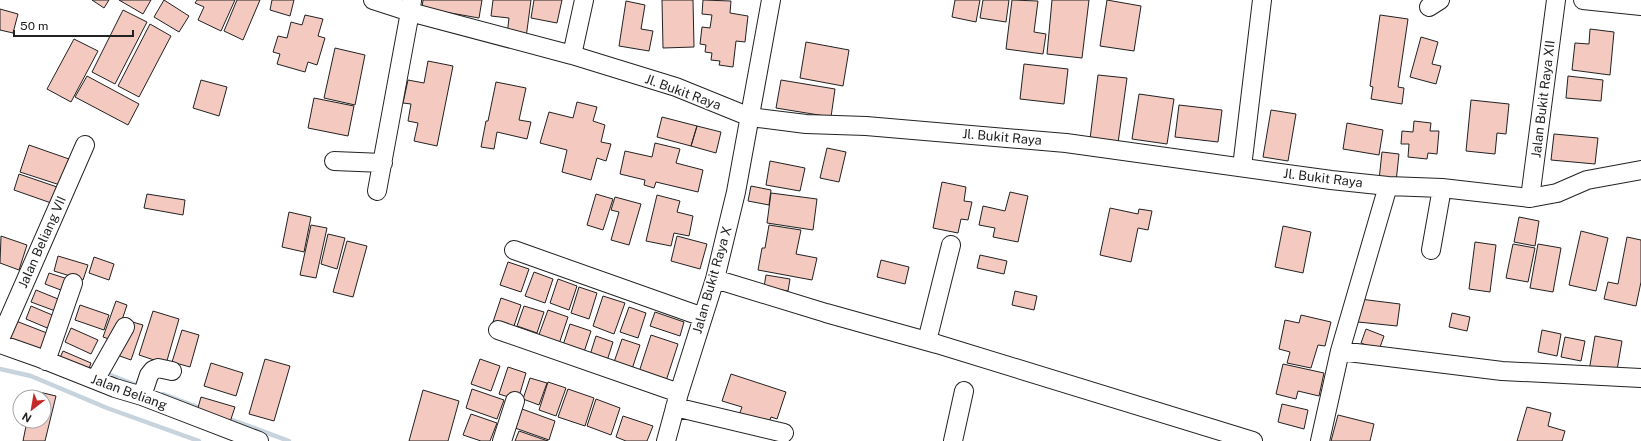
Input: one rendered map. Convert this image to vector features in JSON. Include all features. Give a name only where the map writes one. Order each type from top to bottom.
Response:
[{"type":"street","name":"Jl. Bukit Raya","points":[[373,0],[411,6],[572,54],[676,87],[750,117],[806,124],[866,126],[1066,143],[1330,180],[1388,186],[1442,188],[1530,198],[1557,193],[1587,180],[1641,170]]},
{"type":"street","points":[[572,54],[584,0]]},
{"type":"street","name":"Jalan Bukit Raya X","points":[[666,441],[677,400],[715,279],[736,192],[771,0]]},
{"type":"street","points":[[1242,167],[1262,0]]},
{"type":"street","name":"Jalan Bukit Raya XII","points":[[1530,198],[1556,0]]},
{"type":"street","points":[[1583,0],[1641,6]]},
{"type":"street","points":[[377,191],[411,6]]},
{"type":"street","name":"Jalan Beliang VII","points":[[0,339],[85,145]]},
{"type":"street","points":[[334,161],[383,163]]},
{"type":"street","points":[[1320,441],[1340,351],[1388,186]]},
{"type":"street","points":[[1430,250],[1442,188]]},
{"type":"street","points":[[927,341],[951,245]]},
{"type":"street","points":[[514,250],[703,317]]},
{"type":"street","points":[[715,279],[826,314],[927,341],[1253,441]]},
{"type":"street","points":[[46,361],[73,283]]},
{"type":"street","points":[[95,380],[125,327]]},
{"type":"street","points":[[498,330],[677,400],[784,433]]},
{"type":"street","name":"Jalan Beliang","points":[[0,344],[259,441]]},
{"type":"street","points":[[1340,351],[1502,371],[1641,378]]},
{"type":"street","points":[[142,396],[149,375],[153,370],[158,368],[172,371]]},
{"type":"street","points":[[953,441],[964,391]]},
{"type":"street","points":[[502,441],[515,401]]},
{"type":"building","points":[[92,0],[109,0],[104,8]]},
{"type":"building","points":[[119,0],[151,0],[143,14]]},
{"type":"building","points":[[164,0],[189,16],[179,32],[154,17]]},
{"type":"building","points":[[197,0],[235,0],[221,31],[198,20],[204,7],[195,3]]},
{"type":"building","points":[[237,0],[260,0],[243,40],[224,31]]},
{"type":"building","points":[[272,0],[294,0],[290,16],[270,10]]},
{"type":"building","points":[[423,0],[482,0],[479,18],[422,8]]},
{"type":"building","points":[[493,0],[531,0],[526,38],[507,35],[509,18],[491,16]]},
{"type":"building","points":[[534,0],[562,0],[557,23],[531,18]]},
{"type":"building","points":[[662,0],[693,0],[694,47],[663,48]]},
{"type":"building","points":[[703,0],[731,1],[730,13],[748,16],[745,42],[736,41],[733,67],[719,65],[720,61],[711,60],[712,53],[705,52],[706,45],[700,44],[702,27],[710,28],[712,15],[702,14]]},
{"type":"building","points":[[955,0],[980,0],[976,22],[952,17]]},
{"type":"building","points":[[983,0],[1009,0],[1006,22],[980,18]]},
{"type":"building","points":[[1012,0],[1038,1],[1034,32],[1046,34],[1043,54],[1006,49]]},
{"type":"building","points":[[1052,0],[1089,0],[1082,58],[1047,54]]},
{"type":"building","points":[[1107,0],[1141,6],[1134,51],[1100,46]]},
{"type":"building","points":[[626,1],[645,5],[641,29],[653,31],[649,51],[619,46]]},
{"type":"building","points":[[0,9],[18,14],[13,33],[0,30]]},
{"type":"building","points":[[123,10],[147,22],[115,84],[92,72]]},
{"type":"building","points":[[305,15],[323,19],[318,36],[325,38],[317,65],[308,62],[305,72],[277,64],[280,54],[273,52],[278,36],[287,38],[291,22],[302,25]]},
{"type":"building","points":[[1380,15],[1408,19],[1398,87],[1404,88],[1402,104],[1371,99],[1373,87],[1370,86]]},
{"type":"building","points":[[150,24],[171,36],[139,97],[118,86]]},
{"type":"building","points":[[1590,29],[1614,32],[1610,75],[1572,70],[1575,43],[1589,44]]},
{"type":"building","points":[[1421,37],[1438,42],[1432,64],[1441,66],[1436,84],[1410,77]]},
{"type":"building","points":[[74,39],[98,51],[71,102],[47,89]]},
{"type":"building","points":[[806,42],[849,50],[843,86],[800,78]]},
{"type":"building","points":[[335,48],[365,55],[355,105],[324,98]]},
{"type":"building","points":[[428,61],[453,66],[437,146],[414,141],[418,123],[408,121],[411,104],[403,103],[408,80],[424,83]]},
{"type":"building","points":[[1024,64],[1068,69],[1064,104],[1020,99]]},
{"type":"building","points":[[1098,75],[1127,78],[1118,143],[1090,139]]},
{"type":"building","points":[[87,76],[139,104],[128,125],[75,97]]},
{"type":"building","points":[[1568,76],[1603,80],[1601,101],[1566,98]]},
{"type":"building","points":[[201,80],[227,87],[219,116],[193,108]]},
{"type":"building","points":[[781,80],[835,89],[831,117],[776,108]]},
{"type":"building","points":[[496,82],[526,88],[519,120],[531,122],[527,139],[497,132],[494,149],[481,147]]},
{"type":"building","points":[[1139,94],[1174,99],[1167,144],[1132,139]]},
{"type":"building","points":[[314,98],[354,106],[348,136],[308,128]]},
{"type":"building","points":[[1471,100],[1509,104],[1506,134],[1497,133],[1495,154],[1466,151]]},
{"type":"building","points":[[577,102],[597,107],[593,121],[605,125],[601,142],[611,144],[606,161],[597,158],[591,180],[562,172],[567,150],[540,143],[549,112],[573,118]]},
{"type":"building","points":[[1179,105],[1222,110],[1218,142],[1175,137]]},
{"type":"building","points":[[1271,110],[1296,114],[1288,161],[1263,157]]},
{"type":"building","points":[[662,117],[697,126],[691,146],[657,137]]},
{"type":"building","points":[[1414,121],[1431,123],[1430,131],[1439,131],[1437,154],[1428,153],[1427,159],[1408,157],[1409,144],[1401,144],[1402,131],[1413,132]]},
{"type":"building","points":[[1347,123],[1383,130],[1379,155],[1343,149]]},
{"type":"building","points":[[697,126],[721,132],[716,153],[691,146]]},
{"type":"building","points":[[1554,134],[1598,138],[1595,164],[1551,160]]},
{"type":"building","points":[[655,143],[680,149],[676,163],[703,170],[698,192],[656,182],[654,188],[644,185],[645,180],[620,174],[625,151],[652,157]]},
{"type":"building","points":[[29,145],[69,159],[60,185],[20,172]]},
{"type":"building","points":[[827,148],[846,152],[839,182],[820,178]]},
{"type":"building","points":[[1382,152],[1399,154],[1396,182],[1379,180]]},
{"type":"building","points":[[770,161],[805,168],[800,191],[766,185]]},
{"type":"building","points":[[19,174],[60,188],[54,204],[14,190]]},
{"type":"building","points":[[942,182],[966,187],[964,201],[972,202],[968,220],[961,219],[958,233],[933,228]]},
{"type":"building","points":[[751,186],[771,190],[769,205],[748,201]]},
{"type":"building","points":[[1010,192],[1028,196],[1018,242],[993,237],[995,228],[979,225],[983,206],[1005,211]]},
{"type":"building","points":[[771,193],[817,199],[813,230],[767,223]]},
{"type":"building","points":[[147,194],[185,200],[183,215],[144,208]]},
{"type":"building","points":[[596,194],[613,199],[603,230],[587,225]]},
{"type":"building","points":[[657,195],[680,201],[677,212],[693,216],[689,236],[674,233],[671,246],[646,241]]},
{"type":"building","points":[[615,197],[641,204],[629,245],[611,240],[619,212],[611,210]]},
{"type":"building","points":[[1110,208],[1138,214],[1139,209],[1152,211],[1148,230],[1138,228],[1131,262],[1100,255]]},
{"type":"building","points":[[289,212],[311,217],[304,252],[282,247]]},
{"type":"building","points":[[1519,217],[1539,221],[1535,246],[1514,242]]},
{"type":"building","points":[[311,225],[327,228],[316,278],[300,275]]},
{"type":"building","points":[[769,225],[801,230],[796,254],[817,258],[812,280],[758,270],[762,248],[765,248]]},
{"type":"building","points":[[1283,226],[1311,232],[1303,273],[1275,267]]},
{"type":"building","points":[[1581,231],[1608,238],[1596,291],[1569,285]]},
{"type":"building","points":[[328,234],[345,238],[337,269],[321,264]]},
{"type":"building","points":[[1,236],[27,245],[19,270],[0,263]]},
{"type":"building","points":[[677,236],[707,244],[700,269],[671,261]]},
{"type":"building","points":[[1627,237],[1641,240],[1641,282],[1636,306],[1604,299],[1608,282],[1618,284]]},
{"type":"building","points":[[347,241],[367,246],[353,297],[333,292]]},
{"type":"building","points":[[1475,242],[1496,245],[1490,292],[1469,289]]},
{"type":"building","points":[[1513,244],[1535,248],[1528,282],[1506,278]]},
{"type":"building","points":[[1538,244],[1561,248],[1553,292],[1530,288]]},
{"type":"building","points":[[980,255],[1007,261],[1004,274],[977,268]]},
{"type":"building","points":[[58,256],[88,265],[83,280],[54,271]]},
{"type":"building","points":[[94,257],[114,264],[109,280],[89,273]]},
{"type":"building","points":[[881,260],[909,267],[905,284],[877,277]]},
{"type":"building","points":[[508,262],[529,269],[521,292],[500,285]]},
{"type":"building","points":[[534,272],[553,279],[545,303],[525,296]]},
{"type":"building","points":[[49,273],[71,280],[66,292],[45,284]]},
{"type":"building","points":[[766,275],[790,279],[788,291],[764,287]]},
{"type":"building","points":[[558,279],[577,286],[569,310],[550,303]]},
{"type":"building","points":[[579,287],[597,293],[589,319],[571,313]]},
{"type":"building","points":[[36,290],[63,301],[58,312],[31,302]]},
{"type":"building","points":[[1015,291],[1037,296],[1034,310],[1012,305]]},
{"type":"building","points":[[603,296],[625,303],[614,334],[593,326]]},
{"type":"building","points":[[501,298],[521,305],[513,329],[493,322]]},
{"type":"building","points":[[1360,299],[1400,304],[1397,326],[1358,322]]},
{"type":"building","points":[[116,301],[127,305],[115,341],[103,337]]},
{"type":"building","points":[[80,305],[109,315],[104,330],[75,320]]},
{"type":"building","points":[[31,306],[57,317],[52,330],[26,319]]},
{"type":"building","points":[[524,306],[544,312],[537,333],[517,326]]},
{"type":"building","points":[[629,307],[646,313],[638,338],[620,332]]},
{"type":"building","points":[[548,310],[568,317],[558,347],[537,340]]},
{"type":"building","points":[[153,311],[179,319],[166,364],[139,355]]},
{"type":"building","points":[[655,312],[684,322],[680,336],[650,326]]},
{"type":"building","points":[[1452,313],[1470,317],[1467,331],[1449,327]]},
{"type":"building","points":[[1301,315],[1331,322],[1325,346],[1318,345],[1311,368],[1287,363],[1290,352],[1279,349],[1285,320],[1299,323]]},
{"type":"building","points":[[16,321],[52,335],[43,358],[7,345]]},
{"type":"building","points":[[129,321],[143,325],[131,360],[117,355]]},
{"type":"building","points":[[570,324],[591,331],[583,355],[562,348]]},
{"type":"building","points":[[71,328],[98,340],[91,354],[65,342]]},
{"type":"building","points":[[1366,329],[1384,336],[1379,350],[1361,343]]},
{"type":"building","points":[[182,330],[199,335],[190,367],[172,362]]},
{"type":"building","points":[[1542,330],[1561,334],[1557,356],[1538,352]]},
{"type":"building","points":[[651,335],[678,344],[666,381],[639,372]]},
{"type":"building","points":[[596,336],[613,342],[606,364],[589,358]]},
{"type":"building","points":[[1595,336],[1622,341],[1616,376],[1589,371]]},
{"type":"building","points":[[1565,337],[1585,341],[1581,361],[1561,357]]},
{"type":"building","points":[[622,339],[640,345],[631,372],[613,365]]},
{"type":"building","points":[[63,351],[91,363],[87,374],[58,362]]},
{"type":"building","points":[[265,359],[290,366],[274,421],[249,414]]},
{"type":"building","points":[[480,359],[500,366],[491,391],[471,384]]},
{"type":"building","points":[[211,363],[243,373],[236,396],[204,386]]},
{"type":"building","points":[[1283,364],[1324,373],[1319,396],[1298,391],[1296,399],[1276,394]]},
{"type":"building","points":[[508,367],[526,373],[518,400],[499,394]]},
{"type":"building","points":[[731,374],[786,392],[777,419],[771,417],[768,425],[739,415],[742,407],[722,401]]},
{"type":"building","points":[[530,378],[547,383],[539,405],[523,399]]},
{"type":"building","points":[[548,382],[566,388],[556,416],[539,410]]},
{"type":"building","points":[[472,389],[504,400],[497,419],[466,408]]},
{"type":"building","points":[[568,389],[594,398],[585,426],[558,417]]},
{"type":"building","points":[[423,390],[459,401],[448,441],[409,441]]},
{"type":"building","points":[[52,395],[56,396],[52,412]]},
{"type":"building","points":[[201,397],[235,407],[229,425],[196,415]]},
{"type":"building","points":[[596,399],[620,408],[611,435],[587,426]]},
{"type":"building","points":[[1282,404],[1308,410],[1304,429],[1278,422]]},
{"type":"building","points":[[1527,407],[1551,413],[1548,426],[1565,431],[1562,441],[1517,441]]},
{"type":"building","points":[[522,409],[555,421],[549,440],[515,428]]},
{"type":"building","points":[[471,414],[497,423],[490,441],[481,441],[463,435]]},
{"type":"building","points":[[1338,415],[1374,424],[1370,441],[1331,441]]},
{"type":"building","points":[[623,416],[653,426],[647,441],[626,441],[616,437]]},
{"type":"building","points":[[25,429],[48,429],[45,441],[23,441]]},
{"type":"building","points":[[519,431],[548,441],[515,441]]},
{"type":"waterway","points":[[0,369],[31,376],[107,408],[199,441]]},
{"type":"waterway","points":[[103,372],[141,387]]},
{"type":"waterway","points":[[163,394],[203,409]]},
{"type":"waterway","points":[[227,418],[289,441]]}]
